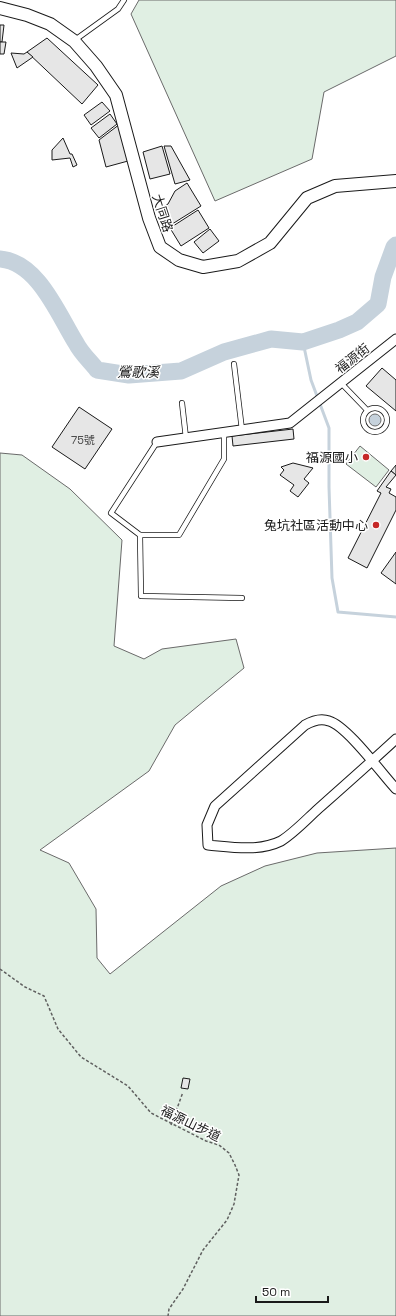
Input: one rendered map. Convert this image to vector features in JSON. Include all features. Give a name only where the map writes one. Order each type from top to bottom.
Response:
[{"type":"street","name":"大同路","points":[[0,8],[27,15],[50,24],[74,41],[96,66],[116,95],[149,218],[157,240],[160,246],[180,260],[203,267],[238,261],[270,243],[307,198],[335,186],[396,181]]},
{"type":"street","name":"福源街","points":[[157,442],[290,423],[396,339]]},
{"type":"street","points":[[396,739],[371,761],[280,841],[254,847],[239,848],[208,845],[207,826],[215,806],[305,725],[321,720],[329,721],[338,725],[346,732],[371,761],[396,789]]},
{"type":"lane","points":[[74,41],[118,9],[124,0]]},
{"type":"lane","points":[[234,364],[242,430]]},
{"type":"lane","points":[[341,383],[367,410]]},
{"type":"lane","points":[[182,403],[186,438]]},
{"type":"lane","points":[[375,408],[382,410],[386,417],[383,428],[372,432],[366,428],[362,420],[367,410],[375,408]]},
{"type":"lane","points":[[157,442],[111,513],[140,535],[179,535],[224,459],[224,432]]},
{"type":"lane","points":[[140,535],[141,596],[242,598]]},
{"type":"path","name":"福源山步道","points":[[0,969],[25,987],[44,996],[58,1029],[81,1057],[128,1086],[151,1113],[171,1125],[206,1141],[219,1145],[229,1153],[239,1175],[234,1204],[227,1220],[203,1250],[183,1289],[169,1309],[168,1316]]},
{"type":"path","points":[[171,1125],[183,1092]]},
{"type":"green space","points":[[139,0],[396,0],[396,56],[324,92],[312,159],[215,201],[131,14]]},
{"type":"green space","points":[[360,446],[389,470],[376,487],[346,464]]},
{"type":"green space","points":[[0,453],[22,455],[70,489],[122,540],[114,646],[144,659],[162,649],[236,639],[244,668],[175,725],[149,771],[40,850],[69,863],[96,909],[97,958],[110,974],[221,886],[265,866],[317,853],[396,848],[396,1316],[0,1316]]},
{"type":"shaded area","points":[[373,414],[377,414],[381,420],[377,426],[373,426],[369,422],[369,418]]},
{"type":"building","points":[[0,25],[4,25],[2,42],[0,42]]},
{"type":"building","points":[[47,38],[98,85],[82,104],[27,52]]},
{"type":"building","points":[[0,42],[6,42],[4,54],[0,54]]},
{"type":"building","points":[[27,52],[33,57],[17,68],[11,53],[24,54]]},
{"type":"building","points":[[102,102],[110,111],[91,125],[84,115]]},
{"type":"building","points":[[110,114],[117,124],[99,138],[91,128]]},
{"type":"building","points":[[120,124],[128,161],[106,167],[99,140]]},
{"type":"building","points":[[63,138],[77,165],[73,167],[70,158],[52,160],[52,150]]},
{"type":"building","points":[[162,146],[170,174],[150,179],[143,152]]},
{"type":"building","points":[[164,146],[171,146],[190,180],[175,184]]},
{"type":"building","points":[[187,183],[201,206],[169,226],[160,209],[168,204],[175,191]]},
{"type":"building","points":[[198,210],[209,228],[181,246],[170,228]]},
{"type":"building","points":[[210,229],[219,241],[203,253],[194,242]]},
{"type":"building","points":[[382,368],[396,380],[396,411],[366,386]]},
{"type":"building","points":[[79,407],[112,429],[85,469],[52,447]]},
{"type":"building","points":[[293,429],[294,439],[233,446],[232,436]]},
{"type":"building","points":[[293,463],[313,468],[304,479],[309,483],[298,497],[290,491],[294,485],[280,475],[284,470],[281,467]]},
{"type":"building","points":[[396,465],[396,475],[391,471]]},
{"type":"building","name":"兔坑社區活動中心","points":[[391,471],[396,475],[386,487],[391,489],[389,493],[396,497],[396,510],[367,568],[348,558],[381,493],[377,491]]},
{"type":"building","points":[[396,552],[396,584],[381,573]]},
{"type":"building","points":[[183,1078],[190,1079],[188,1089],[181,1088]]},
{"type":"waterway","name":"鶯歌溪","points":[[0,259],[13,262],[25,269],[36,279],[46,291],[80,350],[97,370],[129,375],[181,371],[224,352],[271,339],[303,342],[339,330],[357,322],[378,304],[383,277],[396,245]]},
{"type":"waterway","points":[[303,342],[311,380],[329,428],[332,578],[338,612],[396,617]]},
{"type":"place","name":"福源國小","points":[[366,457]]},
{"type":"place","name":"兔坑社區活動中心","points":[[376,525]]}]
